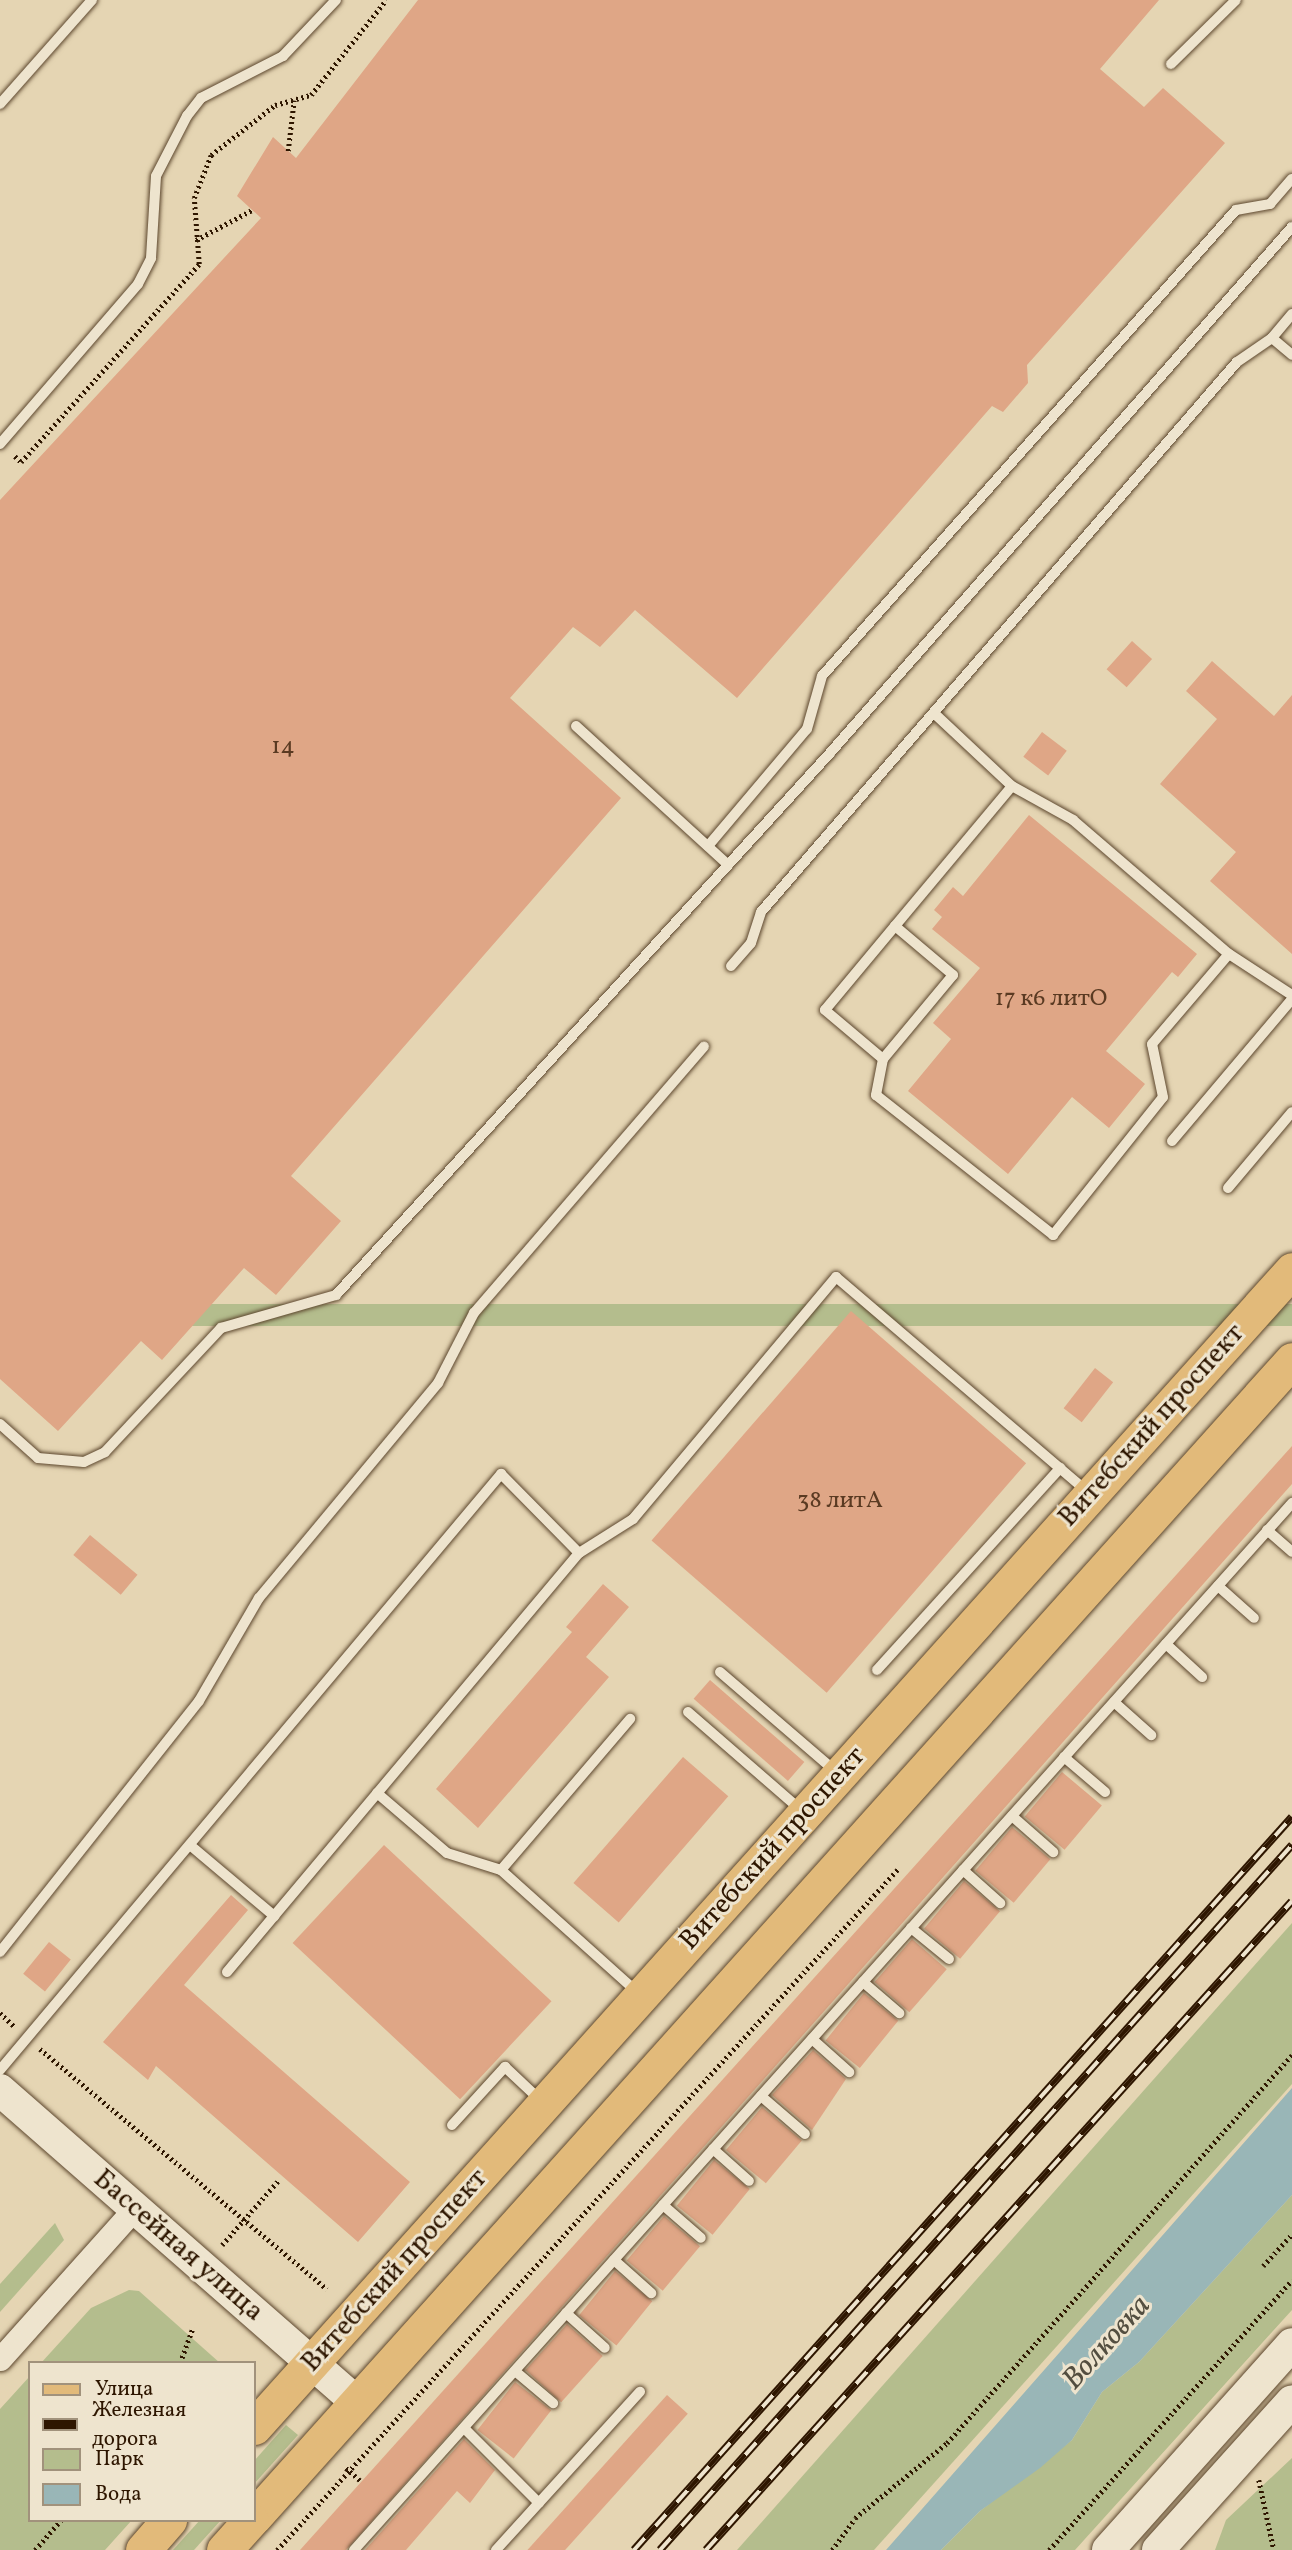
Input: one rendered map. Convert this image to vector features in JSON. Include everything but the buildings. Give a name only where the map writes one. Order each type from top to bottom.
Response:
[{"type":"main road","name":"Витебский проспект","points":[[256,2425],[1292,1270]]},
{"type":"main road","points":[[256,2515],[1292,1360]]},
{"type":"main road","points":[[143,2550],[167,2522]]},
{"type":"main road","points":[[225,2550],[249,2522]]},
{"type":"street","name":"Бассейная улица","points":[[0,2090],[357,2402]]},
{"type":"street","points":[[0,2359],[135,2208]]},
{"type":"street","points":[[1122,2545],[1292,2344]]},
{"type":"street","points":[[1158,2550],[1292,2401]]},
{"type":"lane","points":[[0,104],[92,0]]},
{"type":"lane","points":[[1,443],[138,284],[151,258],[156,176],[187,116],[201,97],[283,55],[336,0]]},
{"type":"lane","points":[[1171,64],[1236,0]]},
{"type":"lane","points":[[708,846],[793,749],[807,730],[822,676],[899,588],[1237,210],[1270,204],[1292,179]]},
{"type":"lane","points":[[0,1424],[38,1458],[84,1462],[106,1452],[221,1328],[336,1295],[728,865],[1292,227]]},
{"type":"lane","points":[[732,966],[751,943],[761,912],[936,715],[1237,362],[1272,338],[1292,314]]},
{"type":"lane","points":[[1272,338],[1292,355]]},
{"type":"lane","points":[[936,715],[1012,786],[1073,820],[1229,954],[1292,997],[1172,1141]]},
{"type":"lane","points":[[576,726],[728,865]]},
{"type":"lane","points":[[883,1059],[825,1010],[1012,786]]},
{"type":"lane","points":[[895,926],[953,975],[883,1059],[876,1095],[1053,1235],[1163,1097],[1152,1044],[1229,954]]},
{"type":"lane","points":[[0,1952],[199,1701],[259,1598],[438,1383],[474,1313],[704,1047]]},
{"type":"lane","points":[[1228,1188],[1292,1111]]},
{"type":"lane","points":[[227,1972],[579,1553],[633,1519],[836,1277],[1091,1494]]},
{"type":"lane","points":[[877,1670],[1060,1468]]},
{"type":"lane","points":[[0,2070],[501,1474],[579,1553]]},
{"type":"lane","points":[[354,2550],[1292,1503]]},
{"type":"lane","points":[[1267,1530],[1292,1552]]},
{"type":"lane","points":[[1218,1586],[1254,1618]]},
{"type":"lane","points":[[1166,1644],[1202,1677]]},
{"type":"lane","points":[[720,1672],[839,1775]]},
{"type":"lane","points":[[1114,1702],[1150,1735]]},
{"type":"lane","points":[[688,1712],[805,1813]]},
{"type":"lane","points":[[501,1870],[630,1720]]},
{"type":"lane","points":[[1065,1757],[1105,1792]]},
{"type":"lane","points":[[377,1793],[447,1853],[501,1870],[641,1996]]},
{"type":"lane","points":[[1012,1816],[1053,1852]]},
{"type":"lane","points":[[191,1846],[274,1916]]},
{"type":"lane","points":[[963,1870],[1000,1903]]},
{"type":"lane","points":[[911,1928],[949,1959]]},
{"type":"lane","points":[[863,1982],[899,2013]]},
{"type":"lane","points":[[812,2039],[849,2072]]},
{"type":"lane","points":[[452,2125],[505,2067],[545,2105]]},
{"type":"lane","points":[[761,2096],[805,2134]]},
{"type":"lane","points":[[713,2149],[748,2181]]},
{"type":"lane","points":[[663,2205],[701,2238]]},
{"type":"lane","points":[[614,2260],[651,2293]]},
{"type":"lane","points":[[566,2313],[605,2348]]},
{"type":"lane","points":[[515,2371],[553,2403]]},
{"type":"lane","points":[[496,2550],[640,2392]]},
{"type":"lane","points":[[464,2428],[539,2503]]},
{"type":"path","points":[[1,443],[21,462],[199,264],[194,198],[211,155],[275,105],[311,95],[386,0]]},
{"type":"path","points":[[288,151],[294,100]]},
{"type":"path","points":[[196,240],[252,210]]},
{"type":"path","points":[[277,2550],[347,2468],[898,1869]]},
{"type":"path","points":[[28,2039],[327,2289]]},
{"type":"path","points":[[832,2550],[855,2518],[947,2443],[1292,2054]]},
{"type":"path","points":[[203,2267],[278,2181]]},
{"type":"path","points":[[1263,2266],[1292,2234]]},
{"type":"path","points":[[1049,2550],[1292,2280]]},
{"type":"path","points":[[181,2361],[194,2327]]},
{"type":"path","points":[[337,2459],[361,2482]]},
{"type":"path","points":[[1258,2475],[1274,2550]]},
{"type":"path","points":[[35,2550],[59,2522]]},
{"type":"green space","points":[[0,1304],[1292,1304],[1292,1326],[0,1326]]},
{"type":"green space","points":[[1292,1923],[1292,2084],[874,2550],[737,2550]]},
{"type":"green space","points":[[1292,2195],[1292,2310],[1075,2550],[941,2550],[980,2511],[1072,2440],[1102,2392],[1139,2362]]},
{"type":"green space","points":[[55,2223],[64,2240],[0,2312],[0,2284]]},
{"type":"green space","points":[[129,2290],[139,2291],[218,2361],[43,2361],[91,2308]]},
{"type":"green space","points":[[28,2378],[28,2522],[130,2522],[105,2550],[0,2550],[0,2409]]},
{"type":"green space","points":[[286,2425],[298,2435],[256,2482],[256,2459]]},
{"type":"green space","points":[[1292,2458],[1292,2550],[1215,2550],[1226,2520]]},
{"type":"green space","points":[[198,2522],[219,2522],[194,2550],[173,2550]]},
{"type":"water","name":"Волковка","points":[[1292,2088],[1292,2195],[1139,2362],[1102,2392],[1072,2440],[1040,2468],[980,2511],[941,2550],[886,2550]]},
{"type":"railway","points":[[634,2550],[1292,1817]]},
{"type":"railway","points":[[660,2550],[1292,1845]]},
{"type":"railway","points":[[706,2550],[1292,1901]]}]
